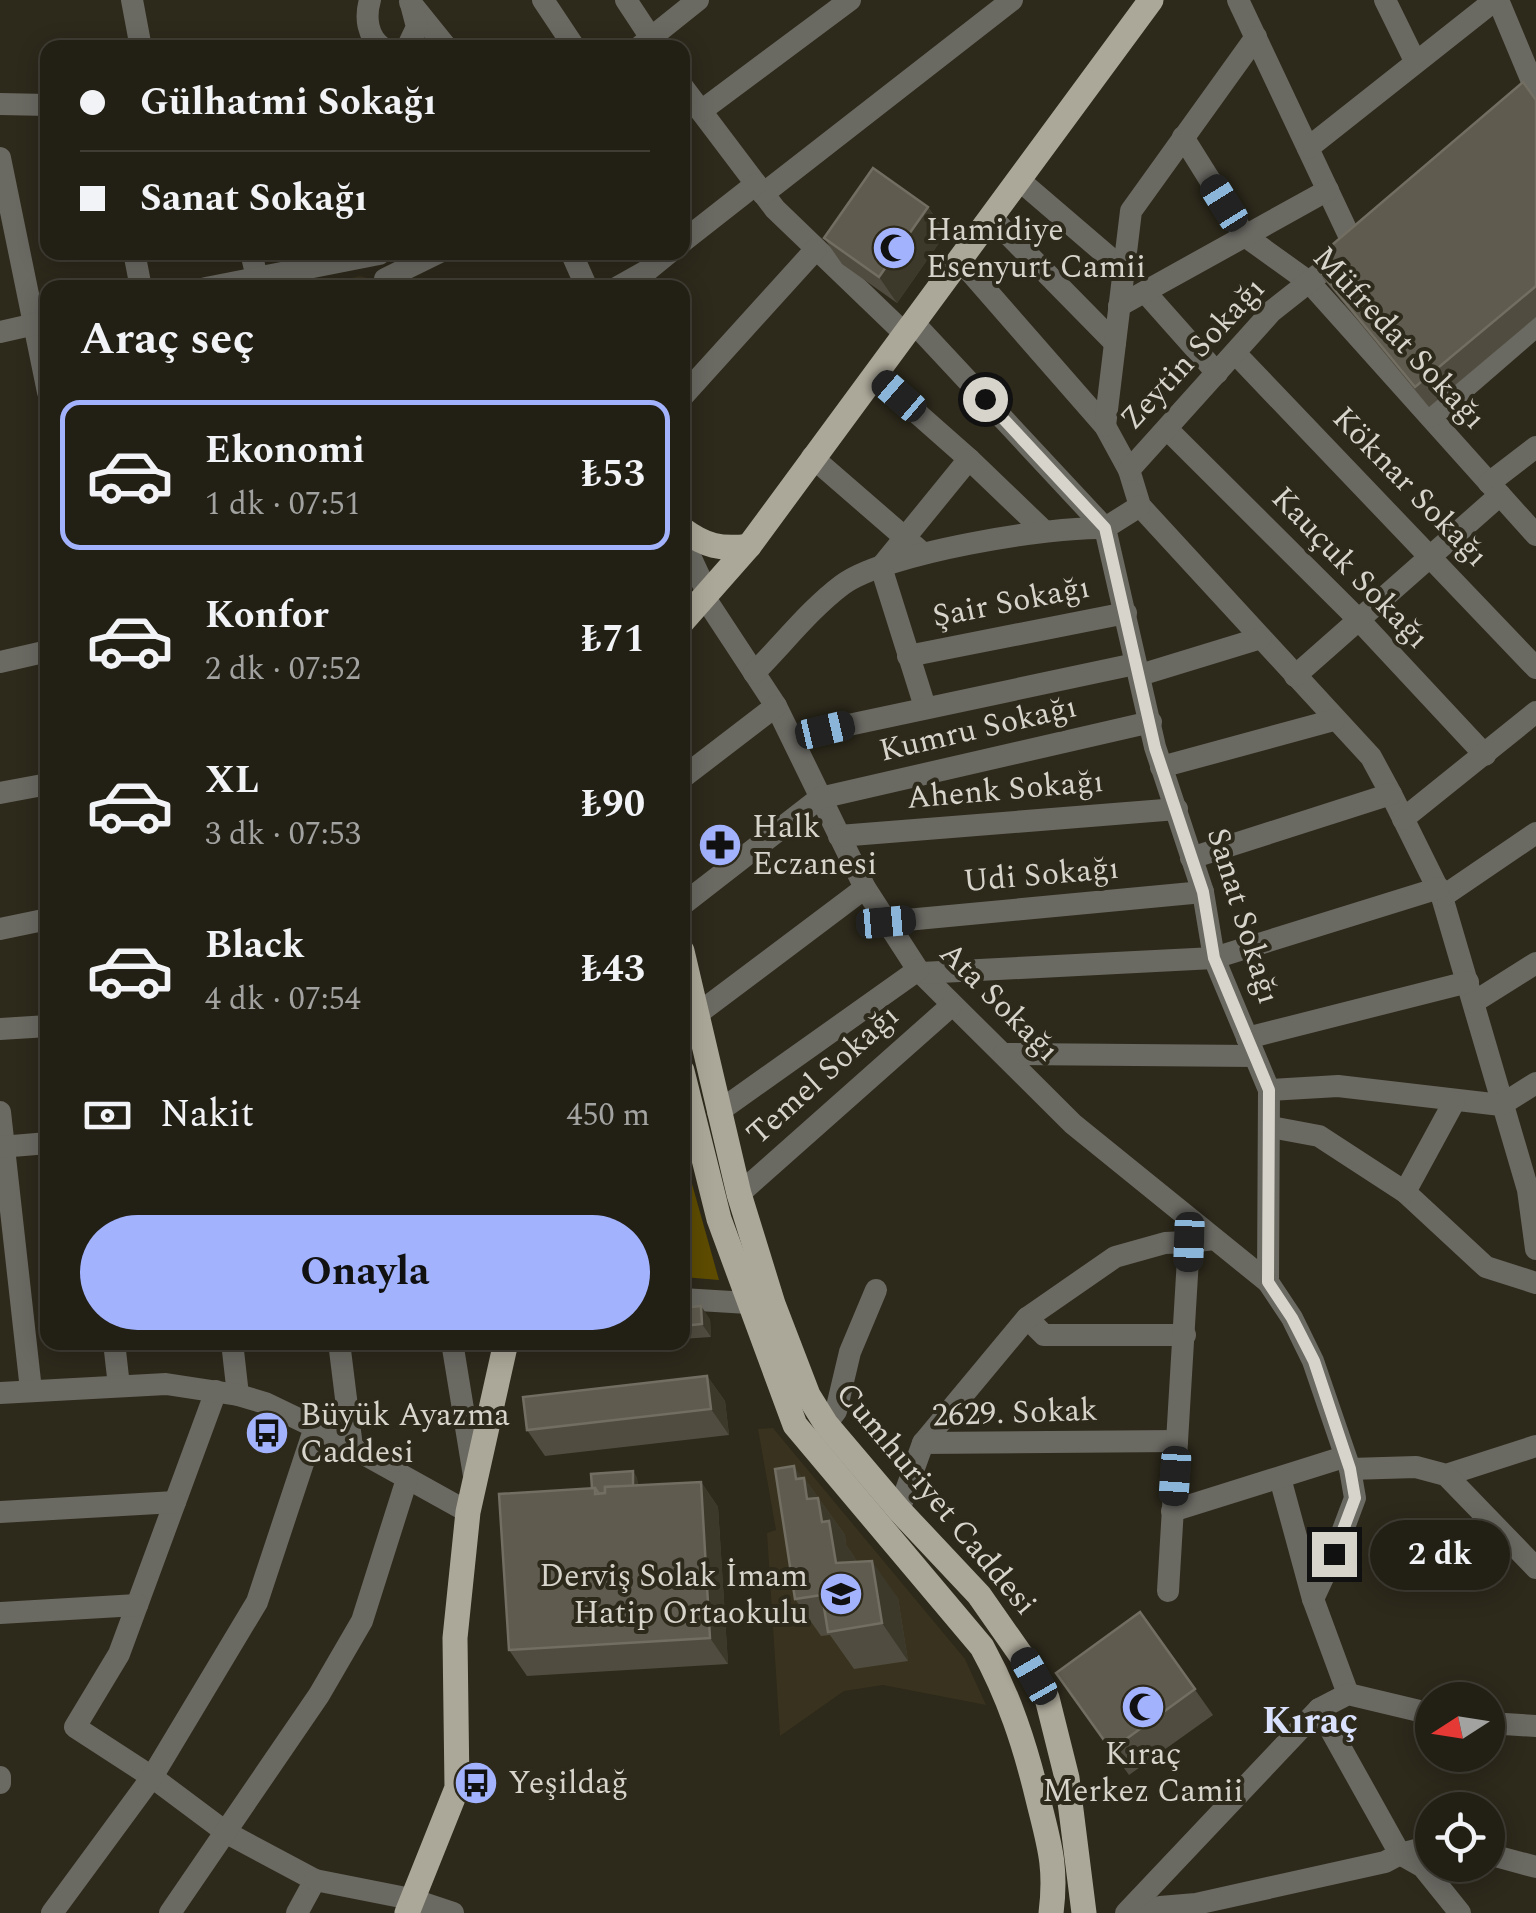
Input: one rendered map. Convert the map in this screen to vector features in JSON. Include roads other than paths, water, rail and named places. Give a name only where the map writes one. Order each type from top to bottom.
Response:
[{"type":"main road","points":[[699,604],[749,546],[1151,0]]},
{"type":"main road","points":[[690,534],[717,548],[749,546]]},
{"type":"main road","name":"Cumhuriyet Caddesi","points":[[690,988],[739,1194],[808,1396],[826,1424],[899,1510],[979,1595],[1047,1698],[1067,1778],[1084,1913]]},
{"type":"main road","name":"Cumhuriyet Caddesi","points":[[690,1103],[719,1219],[795,1424],[982,1647],[1003,1686],[1023,1738],[1053,1852],[1050,1913]]},
{"type":"main road","points":[[409,1906],[457,1788],[455,1638],[468,1512],[504,1350]]},
{"type":"street","points":[[132,0],[140,40]]},
{"type":"street","points":[[370,0],[369,30],[375,40]]},
{"type":"street","points":[[543,0],[570,40]]},
{"type":"street","points":[[626,0],[647,40]]},
{"type":"street","points":[[653,40],[698,0]]},
{"type":"street","points":[[850,0],[690,104],[759,189],[816,249],[909,328],[1105,528]]},
{"type":"street","points":[[690,236],[1012,0]]},
{"type":"street","points":[[1120,306],[1328,190],[1238,0]]},
{"type":"street","points":[[1385,0],[1415,61]]},
{"type":"street","points":[[1308,148],[1497,0],[1531,86]]},
{"type":"street","points":[[409,1],[416,28],[410,40]]},
{"type":"street","points":[[409,1],[441,40]]},
{"type":"street","points":[[1105,426],[1131,210],[1256,37]]},
{"type":"street","points":[[0,104],[40,105]]},
{"type":"street","name":"Müfredat Sokağı","points":[[1183,138],[1245,236],[1309,282],[1536,535]]},
{"type":"street","points":[[0,158],[40,323],[0,332]]},
{"type":"street","points":[[1018,179],[1124,270]]},
{"type":"street","name":"Zeytin Sokağı","points":[[1130,470],[1272,311],[1362,240],[1328,190]]},
{"type":"street","points":[[991,216],[1115,343]]},
{"type":"street","points":[[690,388],[816,249]]},
{"type":"street","points":[[959,259],[1105,426],[1130,470],[1140,506],[1371,757],[1440,892],[1502,1106],[1532,1188],[1536,1248]]},
{"type":"street","points":[[253,260],[257,278]]},
{"type":"street","points":[[247,280],[346,260]]},
{"type":"street","points":[[391,280],[426,260]]},
{"type":"street","points":[[630,280],[660,260]]},
{"type":"street","points":[[1144,292],[1217,372]]},
{"type":"street","points":[[1431,418],[1536,326]]},
{"type":"street","name":"Köknar Sokağı","points":[[1235,353],[1536,668]]},
{"type":"street","points":[[875,376],[970,459],[1044,531]]},
{"type":"street","name":"Kauçuk Sokağı","points":[[1167,428],[1359,620],[1486,755]]},
{"type":"street","points":[[1295,676],[1432,556],[1536,447]]},
{"type":"street","points":[[812,458],[916,547]]},
{"type":"street","points":[[916,547],[970,459]]},
{"type":"street","points":[[754,672],[843,584],[916,547],[1044,531],[1105,528],[1140,506]]},
{"type":"street","name":"Sanat Sokağı","points":[[1105,528],[1161,767],[1203,892],[1214,958],[1269,1090],[1268,1282]]},
{"type":"street","points":[[881,568],[925,706]]},
{"type":"street","points":[[690,570],[699,604]]},
{"type":"street","name":"Ata Sokağı","points":[[699,604],[776,706],[865,888],[919,971],[1073,1124],[1268,1282]]},
{"type":"street","name":"Şair Sokağı","points":[[908,656],[1126,613]]},
{"type":"street","points":[[792,737],[925,706],[1137,670],[1261,638]]},
{"type":"street","points":[[0,662],[40,653]]},
{"type":"street","points":[[690,772],[776,706]]},
{"type":"street","points":[[1404,819],[1536,712]]},
{"type":"street","points":[[1161,767],[1334,720]]},
{"type":"street","name":"Kumru Sokağı","points":[[820,798],[1151,722]]},
{"type":"street","points":[[0,793],[40,786]]},
{"type":"street","points":[[1191,858],[1391,794]]},
{"type":"street","points":[[690,900],[820,798]]},
{"type":"street","name":"Ahenk Sokağı","points":[[840,836],[1177,809]]},
{"type":"street","points":[[718,1112],[919,971],[1214,958],[1440,892],[1536,833]]},
{"type":"street","points":[[696,1016],[865,888]]},
{"type":"street","name":"Udi Sokağı","points":[[886,922],[1203,892]]},
{"type":"street","points":[[0,929],[40,922]]},
{"type":"street","points":[[1004,1054],[1251,1047],[1471,992],[1536,963]]},
{"type":"street","name":"Temel Sokağı","points":[[739,1194],[951,1006]]},
{"type":"street","points":[[0,1029],[40,1026]]},
{"type":"street","points":[[1269,1090],[1338,1086],[1502,1106],[1536,1083]]},
{"type":"street","points":[[1404,1192],[1454,1102]]},
{"type":"street","points":[[0,1112],[31,1390]]},
{"type":"street","points":[[1271,1127],[1320,1136],[1404,1192],[1486,1267],[1536,1284]]},
{"type":"street","points":[[2,1147],[40,1145]]},
{"type":"street","points":[[923,1443],[1027,1318],[1114,1257],[1165,1244],[1214,1238]]},
{"type":"street","points":[[1168,1592],[1189,1242]]},
{"type":"street","points":[[1268,1282],[1314,1361],[1355,1498],[1312,1599]]},
{"type":"street","points":[[826,1424],[836,1411],[850,1352],[876,1290]]},
{"type":"street","points":[[690,1299],[748,1303]]},
{"type":"street","points":[[1027,1318],[1044,1335],[1185,1335]]},
{"type":"street","points":[[115,1350],[119,1386]]},
{"type":"street","points":[[231,1350],[227,1393],[176,1502],[119,1654],[75,1727],[228,1833],[315,1880],[409,1906],[453,1913]]},
{"type":"street","points":[[340,1350],[352,1447]]},
{"type":"street","points":[[453,1350],[474,1476]]},
{"type":"street","points":[[0,1393],[166,1384],[227,1393],[265,1403],[315,1427],[468,1512]]},
{"type":"street","points":[[52,1913],[152,1777],[257,1602],[315,1427]]},
{"type":"street","name":"2629. Sokak","points":[[899,1510],[923,1443],[1177,1441]]},
{"type":"street","points":[[1446,1475],[1536,1446]]},
{"type":"street","points":[[1172,1511],[1280,1478],[1347,1463],[1416,1467],[1446,1475],[1536,1568]]},
{"type":"street","points":[[1280,1478],[1312,1599],[1348,1694]]},
{"type":"street","points":[[170,1913],[319,1695],[362,1621],[407,1479]]},
{"type":"street","points":[[0,1512],[176,1502]]},
{"type":"street","points":[[0,1613],[137,1605]]},
{"type":"street","points":[[1126,1913],[1319,1709],[1348,1694],[1415,1710]]},
{"type":"street","points":[[1319,1709],[1400,1854],[1422,1867],[1460,1913]]},
{"type":"street","points":[[1505,1723],[1536,1726]]},
{"type":"street","points":[[1152,1913],[1160,1906],[1199,1909],[1385,1862],[1415,1850]]},
{"type":"street","points":[[1505,1859],[1536,1867]]},
{"type":"street","points":[[297,1913],[315,1880]]},
{"type":"place","name":"Hamidiye Esenyurt Camii","points":[[894,248]]},
{"type":"place","name":"Halk Eczanesi","points":[[720,845]]},
{"type":"place","name":"Büyük Ayazma Caddesi","points":[[267,1433]]},
{"type":"place","name":"Derviş Solak İmam Hatip Ortaokulu","points":[[841,1594]]},
{"type":"place","name":"Kıraç Merkez Camii","points":[[1143,1707]]},
{"type":"place","name":"Yeşildağ","points":[[476,1783]]},
{"type":"district","name":"Kıraç","points":[[1310,1722]]}]
